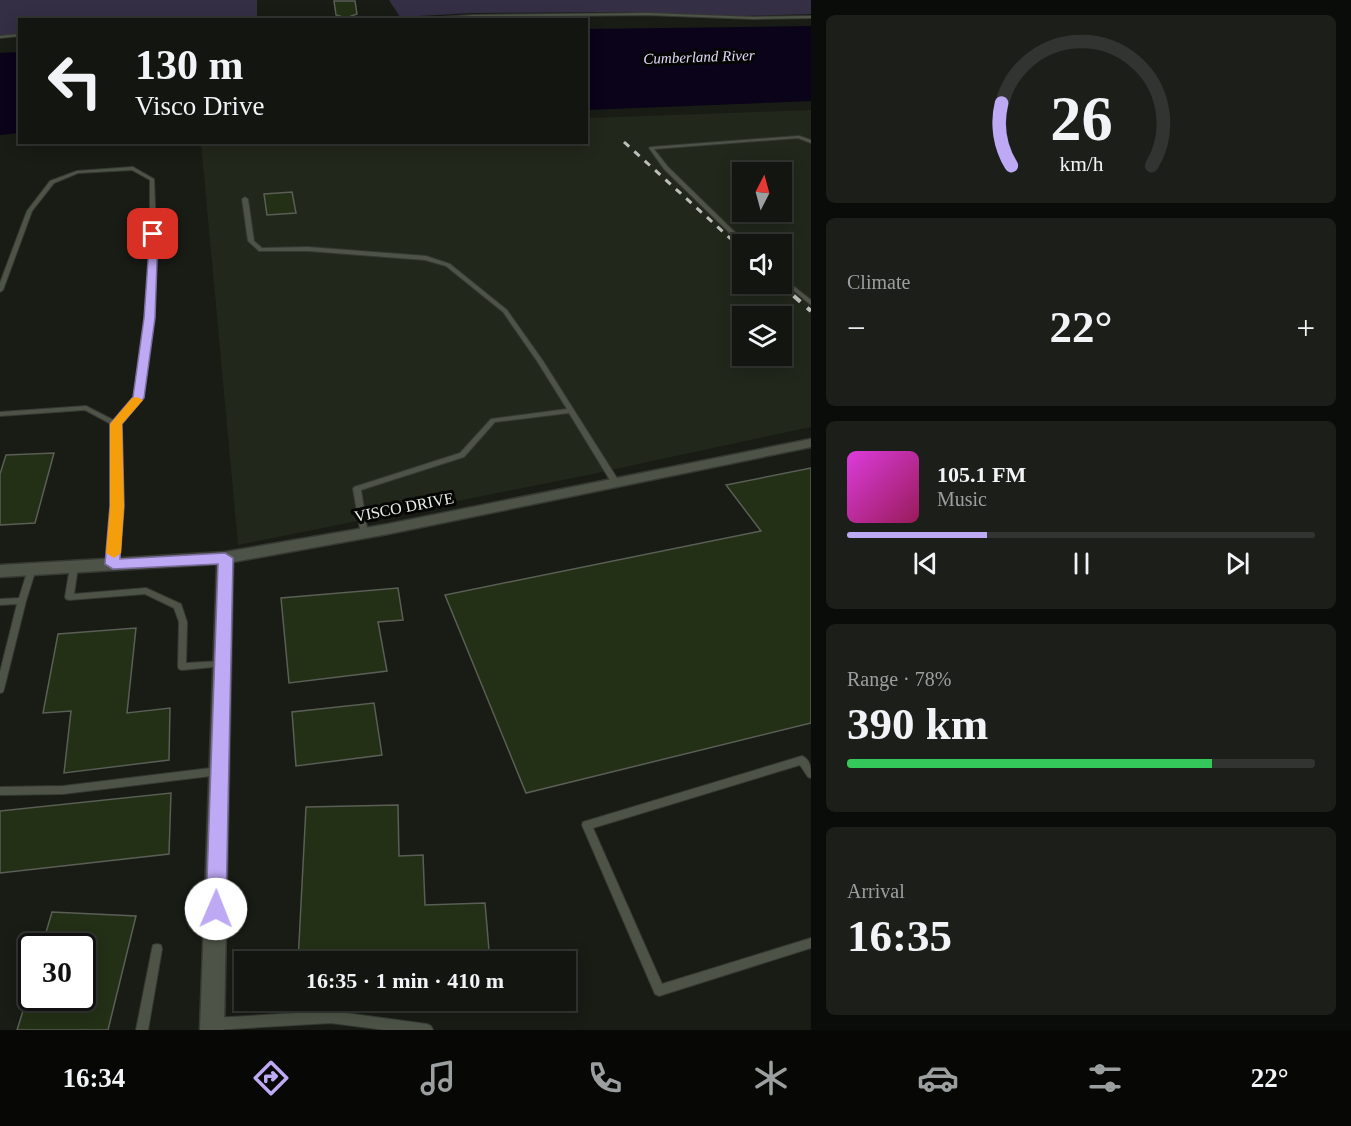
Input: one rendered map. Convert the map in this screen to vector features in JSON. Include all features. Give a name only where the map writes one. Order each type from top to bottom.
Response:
[{"type":"street","name":"VISCO DRIVE","points":[[0,571],[225,558],[364,533],[811,443]]},
{"type":"street","points":[[212,1027],[225,558]]},
{"type":"lane","points":[[434,18],[647,14],[742,18],[811,17]]},
{"type":"lane","points":[[0,36],[18,35]]},
{"type":"lane","points":[[734,234],[666,168],[651,148],[799,137],[811,142]]},
{"type":"lane","points":[[0,290],[30,211],[52,182],[77,172],[133,168],[152,179],[150,318],[138,398],[116,424],[117,506],[113,564]]},
{"type":"lane","points":[[245,199],[251,242],[261,249],[332,251],[426,258],[448,265],[505,311],[572,411],[616,483]]},
{"type":"lane","points":[[792,287],[811,303]]},
{"type":"lane","points":[[0,414],[86,408],[116,424]]},
{"type":"lane","points":[[364,533],[357,489],[462,455],[494,420],[572,411]]},
{"type":"lane","points":[[74,567],[69,597],[146,591],[178,606],[183,622],[182,667],[223,664]]},
{"type":"lane","points":[[0,689],[32,569]]},
{"type":"lane","points":[[0,602],[22,601]]},
{"type":"lane","points":[[811,774],[802,760],[586,825],[660,990],[811,943]]},
{"type":"lane","points":[[0,791],[63,790],[220,771]]},
{"type":"lane","points":[[142,1030],[157,949]]},
{"type":"lane","points":[[212,1027],[331,1017],[427,1030]]},
{"type":"shaded area","points":[[0,0],[257,0],[257,18],[18,18],[18,35],[0,37]]},
{"type":"shaded area","points":[[389,0],[811,0],[811,14],[744,16],[629,12],[473,13],[400,17]]},
{"type":"shaded area","points":[[811,110],[811,427],[588,475],[238,545],[201,144],[588,144],[588,118]]},
{"type":"water","name":"Cumberland River","points":[[811,26],[811,101],[588,110],[588,29]]},
{"type":"water","points":[[18,52],[18,133],[0,135],[0,53]]},
{"type":"building","points":[[334,1],[355,1],[357,14],[346,18],[336,15]]},
{"type":"building","points":[[292,192],[296,213],[267,215],[264,194]]},
{"type":"building","points":[[54,453],[35,523],[0,525],[0,474],[6,455]]},
{"type":"building","points":[[811,468],[811,723],[526,793],[445,595],[761,531],[726,485]]},
{"type":"building","points":[[398,588],[403,620],[378,622],[387,671],[289,683],[281,598]]},
{"type":"building","points":[[136,628],[127,713],[170,708],[169,760],[64,773],[71,711],[43,713],[58,634]]},
{"type":"building","points":[[374,703],[382,755],[296,766],[292,712]]},
{"type":"building","points":[[171,793],[169,854],[0,873],[0,811]]},
{"type":"building","points":[[398,805],[399,856],[423,855],[425,905],[485,903],[489,951],[299,951],[306,807]]},
{"type":"building","points":[[52,912],[136,916],[108,1030],[17,1030],[23,1011],[96,1011],[96,933],[46,933]]},
{"type":"railway","points":[[624,142],[732,240]]},
{"type":"railway","points":[[791,294],[811,311]]},
{"type":"slow traffic","points":[[114,553],[117,506],[116,424],[137,400]]},
{"type":"route","points":[[153,234],[150,318],[138,398],[116,424],[117,506],[113,564],[225,558],[216,909]]}]
